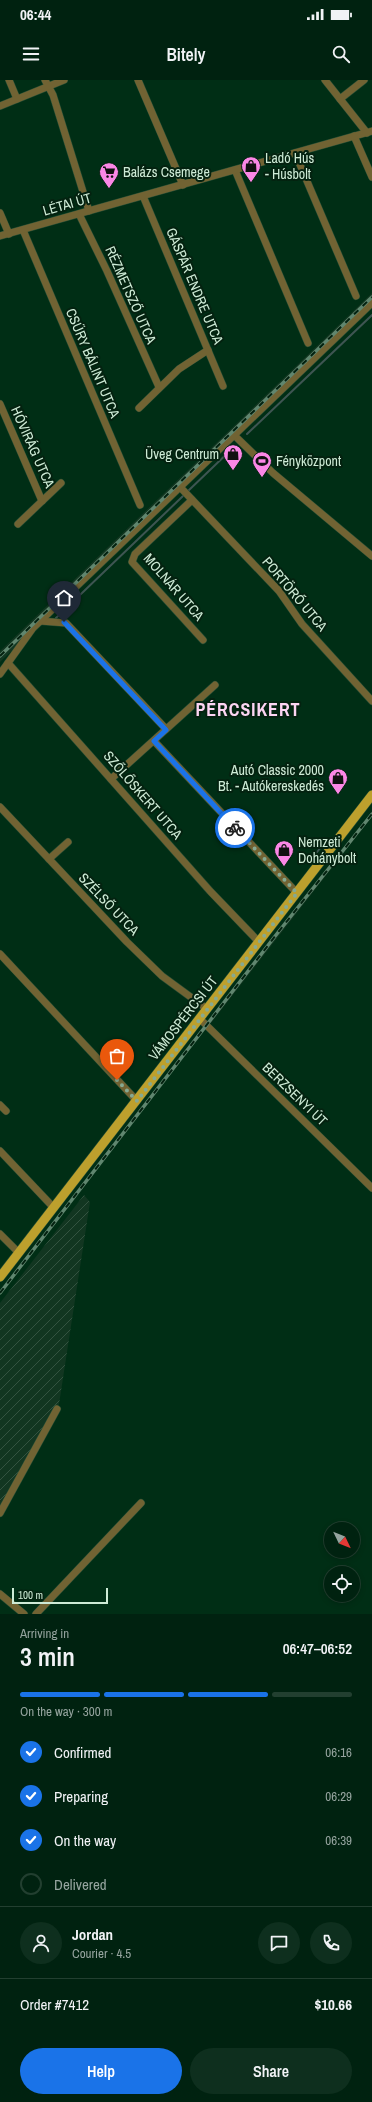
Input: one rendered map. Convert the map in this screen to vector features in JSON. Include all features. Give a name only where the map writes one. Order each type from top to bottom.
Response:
[{"type":"main road","name":"VÁMOSPÉRCSI ÚT","points":[[0,1277],[372,795]]},
{"type":"street","points":[[9,80],[17,99]]},
{"type":"street","points":[[0,106],[47,83],[64,80]]},
{"type":"street","points":[[138,80],[182,185]]},
{"type":"street","points":[[325,80],[370,132]]},
{"type":"street","points":[[340,99],[364,80]]},
{"type":"street","points":[[47,83],[89,211]]},
{"type":"street","name":"LÉTAI ÚT","points":[[0,236],[370,132]]},
{"type":"street","points":[[354,136],[372,177]]},
{"type":"street","points":[[295,153],[356,296]]},
{"type":"street","points":[[235,170],[308,343]]},
{"type":"street","name":"GÁSPÁR ENDRE UTCA","points":[[144,196],[223,386]]},
{"type":"street","points":[[0,213],[9,234]]},
{"type":"street","name":"RÉZMETSZŐ UTCA","points":[[79,214],[107,270],[159,387]]},
{"type":"street","name":"CSŰRY BÁLINT UTCA","points":[[23,230],[140,505]]},
{"type":"street","points":[[0,674],[28,634],[40,621],[372,303]]},
{"type":"street","points":[[139,408],[183,365],[208,350]]},
{"type":"street","name":"HÓVIRÁG UTCA","points":[[0,404],[42,501]]},
{"type":"street","points":[[234,435],[274,473],[372,556]]},
{"type":"street","points":[[18,524],[61,483]]},
{"type":"street","name":"PORTÖRŐ UTCA","points":[[180,488],[279,591],[302,624],[372,701]]},
{"type":"street","name":"MOLNÁR UTCA","points":[[192,500],[135,554],[132,562],[203,640]]},
{"type":"street","points":[[40,621],[63,622],[68,624],[166,730]]},
{"type":"street","name":"SZŐLŐSKERT UTCA","points":[[8,663],[210,891],[259,942]]},
{"type":"street","points":[[111,779],[215,685]]},
{"type":"street","points":[[154,741],[297,893]]},
{"type":"street","name":"SZÉLSŐ UTCA","points":[[0,808],[49,859],[104,920],[159,972],[207,1009]]},
{"type":"street","points":[[49,859],[68,842]]},
{"type":"street","points":[[0,954],[137,1101]]},
{"type":"street","name":"BERZSENYI ÚT","points":[[200,1019],[372,1188]]},
{"type":"street","points":[[0,1105],[6,1111]]},
{"type":"street","points":[[0,1151],[54,1208]]},
{"type":"street","points":[[0,1234],[19,1253]]},
{"type":"street","points":[[0,1513],[57,1409]]},
{"type":"street","points":[[36,1614],[141,1503]]},
{"type":"street","points":[[0,1594],[24,1614]]},
{"type":"shaded area","points":[[372,293],[372,304],[0,662],[0,651]]},
{"type":"shaded area","points":[[372,811],[370,819],[211,1023],[208,1021]]},
{"type":"shaded area","points":[[84,1195],[90,1202],[59,1404],[0,1517],[0,1303]]},
{"type":"waterway","points":[[247,434],[372,315]]},
{"type":"waterway","points":[[188,491],[234,447]]},
{"type":"waterway","points":[[56,618],[183,496]]},
{"type":"waterway","points":[[310,861],[321,847]]},
{"type":"railway","points":[[0,656],[372,297]]},
{"type":"railway","points":[[0,1293],[276,935],[372,814]]},
{"type":"way so far","points":[[117,1080],[137,1101],[297,893],[235,828]]},
{"type":"place","name":"Ladó Hús - Húsbolt","points":[[251,183]]},
{"type":"place","name":"Balázs Csemege","points":[[109,189]]},
{"type":"place","name":"Üveg Centrum","points":[[233,471]]},
{"type":"place","name":"Fényközpont","points":[[262,478]]},
{"type":"place","name":"Autó Classic 2000 Bt. - Autókereskedés","points":[[338,795]]},
{"type":"place","name":"Nemzeti Dohánybolt","points":[[284,867]]},
{"type":"district","name":"PÉRCSIKERT","points":[[248,710]]},
{"type":"route","points":[[64,622],[68,624],[166,730],[154,741],[235,828]]}]
